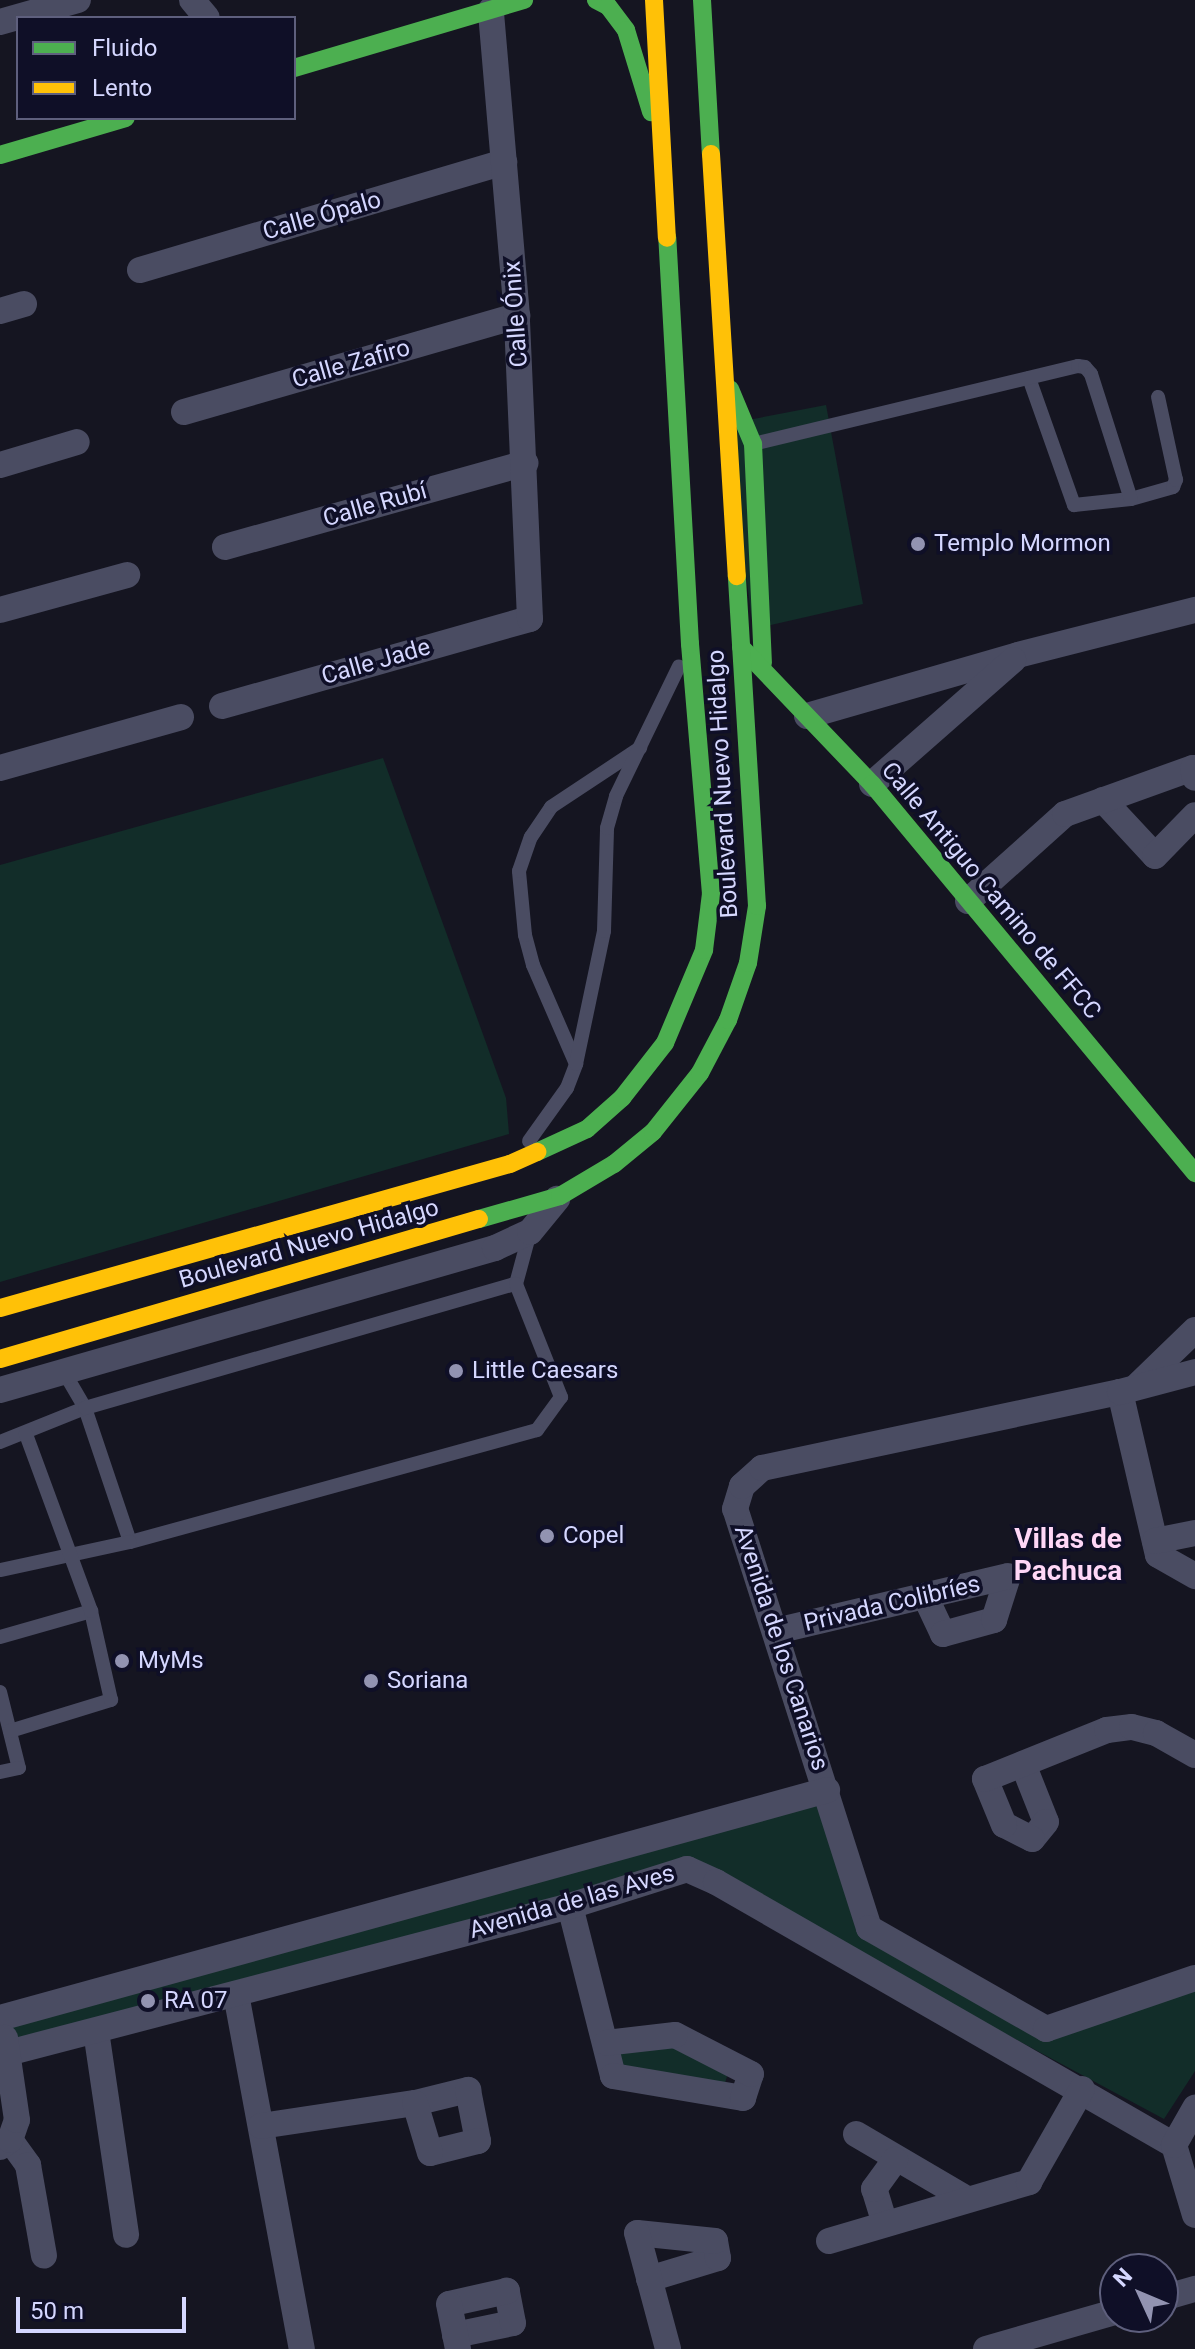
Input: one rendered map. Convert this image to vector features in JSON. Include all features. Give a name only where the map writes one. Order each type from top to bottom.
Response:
[{"type":"main road","points":[[296,67],[524,0]]},
{"type":"main road","points":[[596,0],[608,6],[626,30],[664,157]]},
{"type":"main road","name":"Boulevard Nuevo Hidalgo","points":[[0,1308],[510,1164],[587,1129],[622,1098],[665,1043],[704,950],[711,894],[690,644],[654,0]]},
{"type":"main road","name":"Boulevard Nuevo Hidalgo","points":[[0,1359],[560,1196],[614,1164],[653,1132],[700,1073],[728,1020],[748,963],[757,906],[702,0]]},
{"type":"main road","points":[[0,155],[119,120]]},
{"type":"main road","points":[[723,371],[753,444],[764,670],[765,791],[753,832]]},
{"type":"main road","points":[[679,425],[696,487],[703,567]]},
{"type":"main road","points":[[718,609],[741,647]]},
{"type":"main road","points":[[760,617],[796,716]]},
{"type":"main road","name":"Calle Antiguo Camino de FFCC","points":[[741,647],[764,670],[796,716],[872,784],[1195,1173]]},
{"type":"street","points":[[21,16],[78,0]]},
{"type":"street","points":[[192,0],[205,16]]},
{"type":"street","name":"Calle Ónix","points":[[491,10],[517,316],[530,619]]},
{"type":"street","name":"Calle Ópalo","points":[[140,270],[504,162]]},
{"type":"street","name":"Calle Zafiro","points":[[184,412],[517,316]]},
{"type":"street","points":[[0,465],[77,442]]},
{"type":"street","name":"Calle Rubí","points":[[225,547],[525,463]]},
{"type":"street","points":[[0,610],[127,575]]},
{"type":"street","points":[[796,716],[1195,610]]},
{"type":"street","name":"Calle Jade","points":[[222,706],[530,619]]},
{"type":"street","points":[[872,784],[1018,655]]},
{"type":"street","points":[[929,681],[953,711]]},
{"type":"street","points":[[0,768],[181,717]]},
{"type":"street","points":[[968,901],[1065,814],[1193,768],[1195,778]]},
{"type":"street","points":[[1103,800],[1155,856],[1195,815]]},
{"type":"street","points":[[0,1390],[495,1248],[530,1232],[560,1196]]},
{"type":"street","points":[[57,1292],[70,1339],[64,1372]]},
{"type":"street","points":[[28,1300],[42,1347],[64,1372]]},
{"type":"street","points":[[1195,1330],[1129,1388],[1158,1555],[1195,1576]]},
{"type":"street","name":"Avenida de los Canarios","points":[[869,1928],[735,1509],[742,1486],[762,1468],[1195,1372]]},
{"type":"street","points":[[1155,1541],[1195,1533]]},
{"type":"street","name":"Privada Colibríes","points":[[776,1631],[1008,1576],[994,1620],[943,1634],[925,1596]]},
{"type":"street","points":[[1023,1764],[1107,1730],[1132,1727],[1156,1733],[1195,1755]]},
{"type":"street","name":"Avenida de las Aves","points":[[5,2143],[17,2120],[1,2017],[827,1790]]},
{"type":"street","points":[[687,1869],[690,1830]]},
{"type":"street","name":"Avenida de las Aves","points":[[8,2053],[570,1906],[687,1869],[1082,2089],[1174,2145]]},
{"type":"street","points":[[570,1906],[613,2076],[743,2098],[751,2074],[675,2035],[606,2043]]},
{"type":"street","points":[[841,1953],[869,1928],[1046,2029]]},
{"type":"street","points":[[1030,2060],[1046,2029],[1195,1978]]},
{"type":"street","points":[[236,1994],[302,2349]]},
{"type":"street","points":[[96,2031],[126,2235]]},
{"type":"street","points":[[829,2241],[1029,2182],[1082,2089]]},
{"type":"street","points":[[261,2126],[415,2103]]},
{"type":"street","points":[[1195,2108],[1174,2145],[1195,2215]]},
{"type":"street","points":[[856,2134],[895,2160],[967,2199]]},
{"type":"street","points":[[5,2143],[28,2165],[44,2256]]},
{"type":"street","points":[[885,2224],[874,2189],[895,2160]]},
{"type":"street","points":[[649,2279],[668,2349]]},
{"type":"street","points":[[986,2349],[1099,2317]]},
{"type":"lane","points":[[753,444],[1085,367],[1091,374],[1131,499]]},
{"type":"lane","points":[[1029,378],[1069,500],[1082,505],[1131,499],[1167,490],[1176,480],[1158,397]]},
{"type":"lane","points":[[510,1164],[567,1088],[576,1064],[604,931],[607,828],[616,796],[690,644]]},
{"type":"lane","points":[[576,1064],[533,965],[525,935],[519,871],[531,837],[551,807],[641,748]]},
{"type":"lane","points":[[0,1570],[130,1542],[537,1430],[561,1397],[516,1284],[530,1232]]},
{"type":"lane","points":[[0,1442],[26,1434],[58,1416],[516,1284]]},
{"type":"lane","points":[[64,1372],[85,1408],[130,1542]]},
{"type":"lane","points":[[10,1731],[111,1700],[91,1611],[26,1434]]},
{"type":"lane","points":[[0,1637],[91,1611]]},
{"type":"lane","points":[[0,1692],[19,1768],[0,1772]]},
{"type":"green space","points":[[826,405],[863,604],[753,629],[727,424]]},
{"type":"green space","points":[[383,758],[506,1098],[509,1134],[0,1282],[0,865]]},
{"type":"green space","points":[[821,1800],[863,1929],[1034,2028],[1195,1985],[1195,2071],[1164,2119],[693,1866],[0,2053],[0,2027]]},
{"type":"green space","points":[[674,2042],[730,2067],[725,2083],[619,2068],[616,2051]]},
{"type":"traffic: fast","points":[[296,67],[524,0]]},
{"type":"traffic: fast","points":[[596,0],[608,6],[626,30],[651,112]]},
{"type":"traffic: fast","points":[[702,0],[711,154]]},
{"type":"traffic: fast","points":[[0,155],[119,120]]},
{"type":"traffic: fast","points":[[537,1152],[587,1129],[622,1098],[665,1043],[704,950],[711,894],[690,644],[667,238]]},
{"type":"traffic: fast","points":[[730,389],[753,444],[763,663]]},
{"type":"traffic: fast","points":[[479,1219],[560,1196],[614,1164],[653,1132],[700,1073],[728,1020],[748,963],[757,906],[737,576]]},
{"type":"traffic: fast","points":[[741,647],[872,784],[1195,1173]]},
{"type":"traffic: slow","points":[[654,0],[667,238]]},
{"type":"traffic: slow","points":[[711,154],[737,576]]},
{"type":"traffic: slow","points":[[0,1308],[510,1164],[537,1152]]},
{"type":"traffic: slow","points":[[0,1359],[479,1219]]},
{"type":"place","name":"Templo Mormon","points":[[918,544]]},
{"type":"place","name":"Little Caesars","points":[[456,1371]]},
{"type":"place","name":"Copel","points":[[547,1536]]},
{"type":"place","name":"MyMs","points":[[122,1661]]},
{"type":"place","name":"Soriana","points":[[371,1681]]},
{"type":"place","name":"RA 07","points":[[148,2001]]},
{"type":"district","name":"Villas de Pachuca","points":[[1068,1555]]}]
